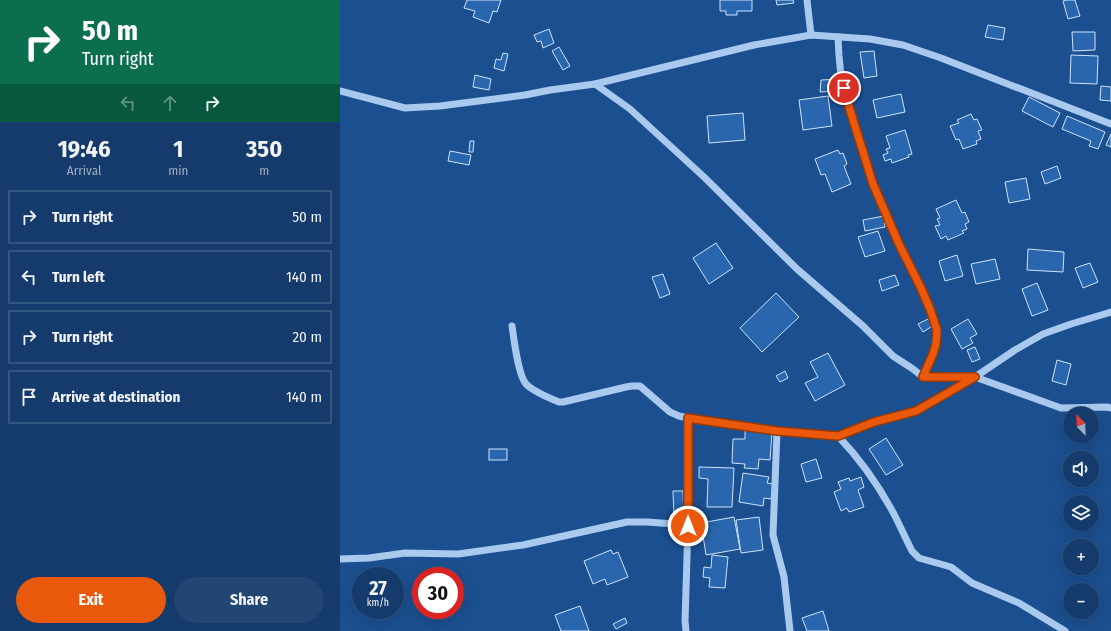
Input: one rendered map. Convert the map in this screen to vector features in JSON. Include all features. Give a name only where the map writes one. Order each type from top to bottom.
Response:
[{"type":"street","points":[[807,0],[811,35]]},
{"type":"street","points":[[340,91],[405,108],[440,106],[596,84],[754,45],[811,35],[870,39],[903,45],[941,58],[1111,124]]},
{"type":"street","points":[[838,37],[841,76],[873,184],[899,244],[921,288],[937,330],[936,344],[923,377]]},
{"type":"street","points":[[596,84],[630,109],[704,177],[797,269],[863,326],[893,356],[923,377],[975,377],[1061,408],[1111,408]]},
{"type":"street","points":[[512,326],[521,376],[532,388],[559,402],[626,387],[640,386],[670,412],[679,416],[777,431],[838,436],[874,422],[916,411],[975,377],[1015,350],[1043,334],[1111,312]]},
{"type":"street","points":[[686,631],[688,418]]},
{"type":"street","points":[[777,431],[774,511],[772,525],[773,535],[784,577],[790,631]]},
{"type":"street","points":[[838,436],[849,448],[878,489],[894,514],[912,551],[916,555],[920,558],[950,567],[972,583],[1019,603],[1065,631]]},
{"type":"street","points":[[340,559],[369,558],[405,553],[458,554],[523,545],[627,522],[647,522],[688,526]]},
{"type":"building","points":[[467,0],[501,0],[497,12],[493,11],[489,23],[473,17],[475,11],[464,8]]},
{"type":"building","points":[[720,0],[752,0],[752,11],[737,11],[737,15],[726,15],[726,11],[720,11]]},
{"type":"building","points":[[776,0],[793,0],[794,3],[777,5]]},
{"type":"building","points":[[1075,0],[1080,16],[1068,19],[1063,1]]},
{"type":"building","points":[[988,25],[1005,28],[1003,40],[985,37]]},
{"type":"building","points":[[549,29],[554,43],[543,48],[541,41],[537,42],[534,35]]},
{"type":"building","points":[[1072,32],[1095,32],[1095,50],[1073,51]]},
{"type":"building","points":[[559,47],[570,66],[563,70],[552,51]]},
{"type":"building","points":[[874,51],[877,76],[864,78],[860,52]]},
{"type":"building","points":[[503,53],[508,54],[504,71],[494,68],[496,59],[501,60]]},
{"type":"building","points":[[1071,55],[1098,56],[1097,84],[1070,83]]},
{"type":"building","points":[[475,75],[491,79],[489,90],[473,87]]},
{"type":"building","points":[[840,79],[840,91],[820,92],[821,80]]},
{"type":"building","points":[[1101,86],[1111,87],[1111,101],[1100,100]]},
{"type":"building","points":[[901,94],[905,112],[877,118],[873,100]]},
{"type":"building","points":[[828,96],[832,126],[803,130],[799,100]]},
{"type":"building","points":[[1029,97],[1060,113],[1053,127],[1022,111]]},
{"type":"building","points":[[743,113],[745,140],[709,143],[707,116]]},
{"type":"building","points":[[971,114],[974,120],[977,119],[982,130],[978,131],[981,139],[976,141],[977,144],[963,149],[959,139],[956,140],[950,126],[959,123],[957,120]]},
{"type":"building","points":[[1067,116],[1105,132],[1098,149],[1089,146],[1091,141],[1062,129]]},
{"type":"building","points":[[905,130],[912,154],[908,155],[909,157],[892,163],[891,159],[885,161],[883,155],[888,153],[886,149],[890,148],[886,136]]},
{"type":"building","points":[[1111,134],[1111,147],[1106,145]]},
{"type":"building","points":[[470,141],[474,141],[473,152],[469,152]]},
{"type":"building","points":[[838,150],[840,154],[843,153],[847,164],[844,166],[851,184],[832,192],[825,174],[821,175],[815,159]]},
{"type":"building","points":[[450,151],[471,155],[469,165],[448,161]]},
{"type":"building","points":[[1057,166],[1061,178],[1045,184],[1041,172]]},
{"type":"building","points":[[1026,178],[1030,199],[1009,203],[1005,182]]},
{"type":"building","points":[[956,200],[962,213],[965,212],[969,222],[965,224],[967,229],[962,231],[964,233],[948,240],[946,236],[941,239],[935,226],[940,225],[937,219],[940,218],[936,209]]},
{"type":"building","points":[[884,216],[885,227],[865,231],[863,220]]},
{"type":"building","points":[[878,231],[885,251],[865,257],[858,237]]},
{"type":"building","points":[[716,243],[733,268],[709,284],[693,258]]},
{"type":"building","points":[[1028,249],[1064,252],[1063,272],[1027,270]]},
{"type":"building","points":[[957,255],[963,276],[945,281],[939,261]]},
{"type":"building","points":[[995,259],[1000,279],[976,284],[971,264]]},
{"type":"building","points":[[1090,263],[1098,282],[1083,288],[1075,268]]},
{"type":"building","points":[[663,274],[670,294],[660,298],[652,277]]},
{"type":"building","points":[[895,275],[899,285],[882,291],[879,280]]},
{"type":"building","points":[[1037,283],[1048,310],[1032,316],[1022,289]]},
{"type":"building","points":[[776,293],[799,317],[762,352],[740,328]]},
{"type":"building","points":[[930,318],[934,325],[923,332],[918,324]]},
{"type":"building","points":[[968,319],[977,334],[970,338],[973,343],[962,349],[951,329]]},
{"type":"building","points":[[975,347],[980,359],[972,362],[967,350]]},
{"type":"building","points":[[828,353],[845,385],[815,401],[805,383],[818,377],[810,362]]},
{"type":"building","points":[[1057,360],[1071,364],[1066,385],[1052,381]]},
{"type":"building","points":[[785,371],[788,378],[780,382],[776,376]]},
{"type":"building","points":[[745,430],[772,432],[770,460],[759,459],[758,469],[744,468],[745,464],[732,463],[733,439],[745,439]]},
{"type":"building","points":[[886,438],[903,465],[886,475],[869,449]]},
{"type":"building","points":[[489,449],[507,449],[507,460],[489,460]]},
{"type":"building","points":[[816,459],[822,478],[806,482],[801,464]]},
{"type":"building","points":[[699,467],[734,468],[732,507],[707,507],[708,479],[699,478]]},
{"type":"building","points":[[743,473],[769,477],[767,483],[773,484],[771,499],[764,498],[763,506],[739,502]]},
{"type":"building","points":[[861,477],[864,487],[858,490],[864,507],[849,512],[847,508],[841,511],[834,492],[841,489],[838,482],[849,478],[850,481]]},
{"type":"building","points":[[673,491],[683,491],[684,520],[674,520]]},
{"type":"building","points":[[734,517],[740,549],[706,555],[701,523]]},
{"type":"building","points":[[759,517],[763,550],[741,553],[736,520]]},
{"type":"building","points":[[611,550],[613,554],[618,552],[628,577],[607,585],[605,579],[593,584],[584,561]]},
{"type":"building","points":[[712,555],[728,557],[725,588],[709,587],[710,578],[703,577],[704,567],[711,568]]},
{"type":"building","points":[[580,606],[589,631],[561,631],[555,615]]},
{"type":"building","points":[[823,611],[829,631],[807,631],[802,618]]},
{"type":"building","points":[[625,618],[627,623],[616,629],[613,624]]},
{"type":"route","points":[[688,526],[688,418],[777,431],[838,436],[874,422],[916,411],[975,377],[923,377],[936,344],[937,330],[921,288],[899,244],[873,184],[844,88]]}]
